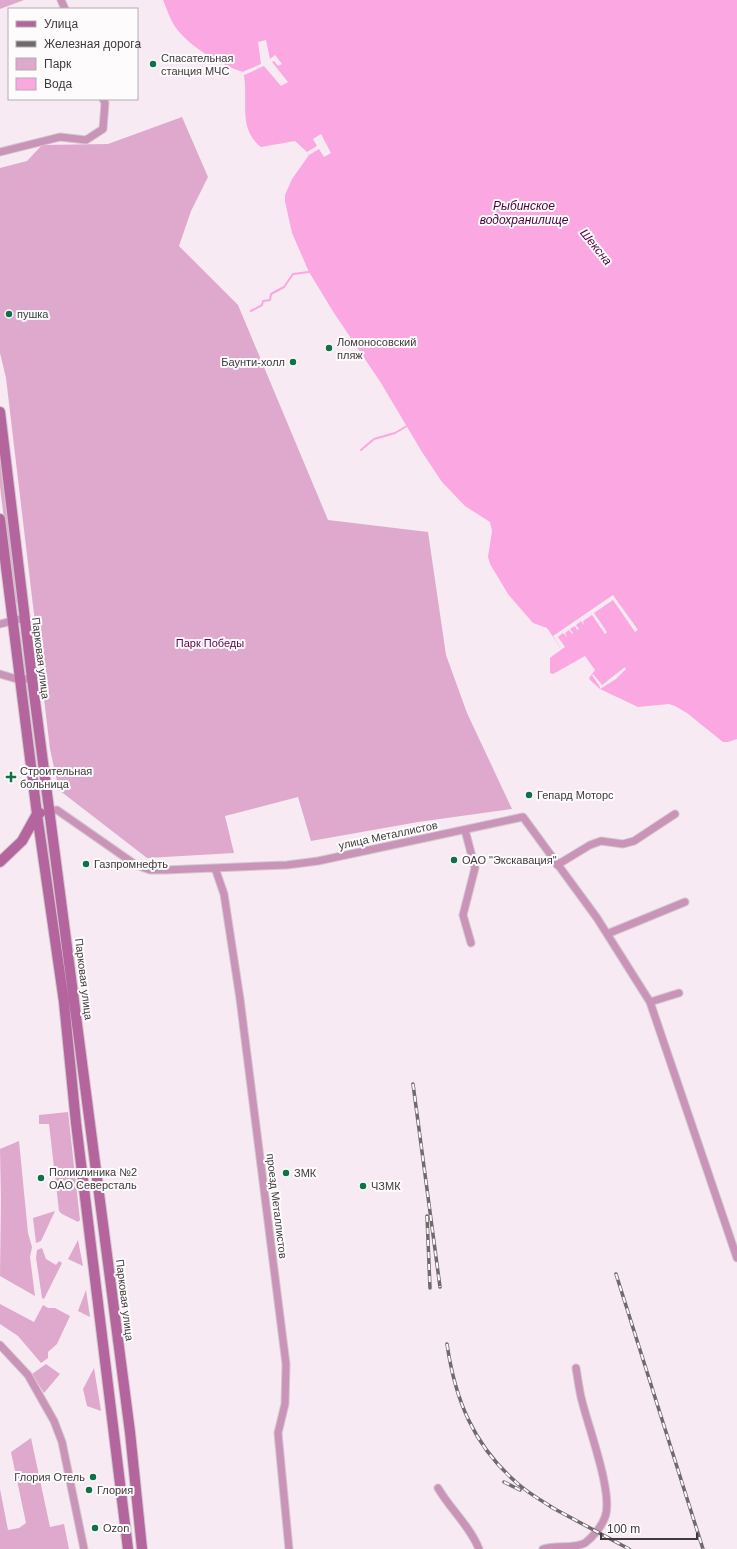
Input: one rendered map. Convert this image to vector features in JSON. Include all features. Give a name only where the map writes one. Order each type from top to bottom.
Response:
[{"type":"main road","name":"Парковая улица","points":[[0,412],[24,618],[130,1432],[142,1549]]},
{"type":"main road","name":"Парковая улица","points":[[0,519],[37,814],[64,1002],[76,1123],[128,1549]]},
{"type":"main road","points":[[0,862],[22,841],[37,814],[50,811]]},
{"type":"street","points":[[0,152],[60,138],[86,140],[104,129],[105,103],[104,100]]},
{"type":"street","points":[[0,624],[24,618]]},
{"type":"street","points":[[0,674],[20,680],[32,678]]},
{"type":"street","name":"улица Металлистов","points":[[50,811],[57,810],[136,865],[150,870],[287,865],[318,861],[523,817],[607,934],[650,1002],[737,1258]]},
{"type":"street","points":[[557,865],[590,845],[601,841],[624,844],[634,841],[675,814]]},
{"type":"street","points":[[465,830],[475,868],[463,915],[471,943]]},
{"type":"street","name":"проезд Металлистов","points":[[215,868],[224,894],[240,999],[286,1364],[285,1404],[278,1433],[288,1549]]},
{"type":"street","points":[[607,934],[685,902]]},
{"type":"street","points":[[650,1002],[679,993]]},
{"type":"street","points":[[0,1345],[28,1375],[54,1421],[62,1442],[84,1549]]},
{"type":"street","points":[[543,1549],[550,1547],[571,1547],[584,1544],[596,1531],[606,1516],[607,1496],[582,1400],[576,1368]]},
{"type":"street","points":[[438,1488],[444,1500],[476,1540],[479,1549]]},
{"type":"green space","points":[[0,0],[24,0],[0,9]]},
{"type":"green space","name":"Парк Победы","points":[[182,117],[208,177],[191,211],[179,246],[238,305],[328,520],[428,532],[446,655],[467,713],[512,809],[418,822],[311,841],[298,797],[225,816],[234,853],[147,858],[59,790],[50,749],[6,378],[0,353],[0,168],[27,161],[42,145],[108,144]]},
{"type":"green space","points":[[0,455],[18,603],[14,603],[0,486]]},
{"type":"green space","points":[[68,1112],[80,1220],[78,1222],[59,1211],[49,1124],[39,1124],[39,1115]]},
{"type":"green space","points":[[19,1141],[28,1233],[32,1247],[30,1257],[35,1296],[0,1276],[0,1149]]},
{"type":"green space","points":[[55,1211],[41,1241],[36,1243],[33,1218]]},
{"type":"green space","points":[[78,1240],[83,1266],[68,1259]]},
{"type":"green space","points":[[42,1248],[46,1259],[56,1265],[59,1261],[62,1263],[44,1299],[42,1298],[36,1258],[37,1250]]},
{"type":"green space","points":[[86,1290],[90,1317],[78,1311]]},
{"type":"green space","points":[[0,1304],[34,1322],[43,1305],[48,1308],[55,1308],[70,1316],[57,1344],[48,1352],[48,1358],[41,1363],[18,1336],[0,1324]]},
{"type":"green space","points":[[46,1364],[60,1374],[44,1393],[32,1374]]},
{"type":"green space","points":[[94,1368],[101,1411],[87,1406],[83,1389]]},
{"type":"green space","points":[[31,1438],[50,1527],[64,1524],[69,1549],[0,1549],[0,1489],[8,1530],[19,1528],[26,1523],[11,1452]]},
{"type":"water","name":"Рыбинское водохранилище","points":[[163,0],[737,0],[737,739],[723,742],[687,713],[675,706],[669,704],[638,707],[600,689],[589,678],[595,670],[585,656],[553,674],[550,673],[550,658],[560,647],[547,628],[533,623],[508,594],[490,564],[488,557],[492,531],[490,522],[465,506],[442,482],[422,452],[381,383],[334,313],[309,272],[292,233],[285,195],[292,179],[309,155],[295,141],[261,147],[253,139],[246,122],[245,82],[243,72],[216,60],[189,42],[174,25]]},
{"type":"pier","points":[[266,40],[270,59],[275,55],[282,64],[278,66],[274,61],[272,62],[288,82],[281,86],[264,66],[242,76],[240,73],[261,64],[258,42]]},
{"type":"pier","points":[[321,134],[331,153],[324,157],[319,149],[309,155],[307,152],[317,146],[313,139]]},
{"type":"pier","points":[[613,595],[638,630],[635,632],[613,600],[594,613],[607,632],[605,634],[592,615],[583,621],[584,625],[581,621],[576,625],[579,629],[577,630],[575,626],[570,629],[573,633],[572,634],[569,630],[565,633],[567,637],[563,633],[558,637],[565,647],[548,659],[551,654],[560,647],[553,636]]},
{"type":"pier","points":[[625,667],[626,669],[616,679],[600,689],[592,675],[593,674],[602,685]]},
{"type":"waterway","points":[[251,311],[262,305],[263,301],[270,300],[271,294],[284,287],[293,274],[309,272]]},
{"type":"waterway","points":[[361,450],[374,439],[395,433],[407,426]]},
{"type":"railway","points":[[413,1084],[440,1287]]},
{"type":"railway","points":[[427,1216],[430,1288]]},
{"type":"railway","points":[[616,1274],[703,1549]]},
{"type":"railway","points":[[447,1344],[455,1384],[468,1420],[478,1437],[489,1453],[517,1483],[530,1494],[555,1509]]},
{"type":"railway","points":[[504,1482],[520,1490]]},
{"type":"railway","points":[[551,1507],[629,1549]]},
{"type":"place","name":"Спасательная станция МЧС","points":[[153,64]]},
{"type":"place","name":"пушка","points":[[9,314]]},
{"type":"place","name":"Ломоносовский пляж","points":[[329,348]]},
{"type":"place","name":"Баунти-холл","points":[[293,362]]},
{"type":"place","name":"Строительная больница","points":[[11,777]]},
{"type":"place","name":"Гепард Моторс","points":[[529,795]]},
{"type":"place","name":"ОАО \"Экскавация\"","points":[[454,860]]},
{"type":"place","name":"Газпромнефть","points":[[86,864]]},
{"type":"place","name":"ЗМК","points":[[286,1173]]},
{"type":"place","name":"Поликлиника №2 ОАО Северсталь","points":[[41,1178]]},
{"type":"place","name":"ЧЗМК","points":[[363,1186]]},
{"type":"place","name":"Глория Отель","points":[[93,1477]]},
{"type":"place","name":"Глория","points":[[89,1490]]},
{"type":"place","name":"Ozon","points":[[95,1528]]},
{"type":"water label","name":"Шексна","points":[[596,247]]}]
